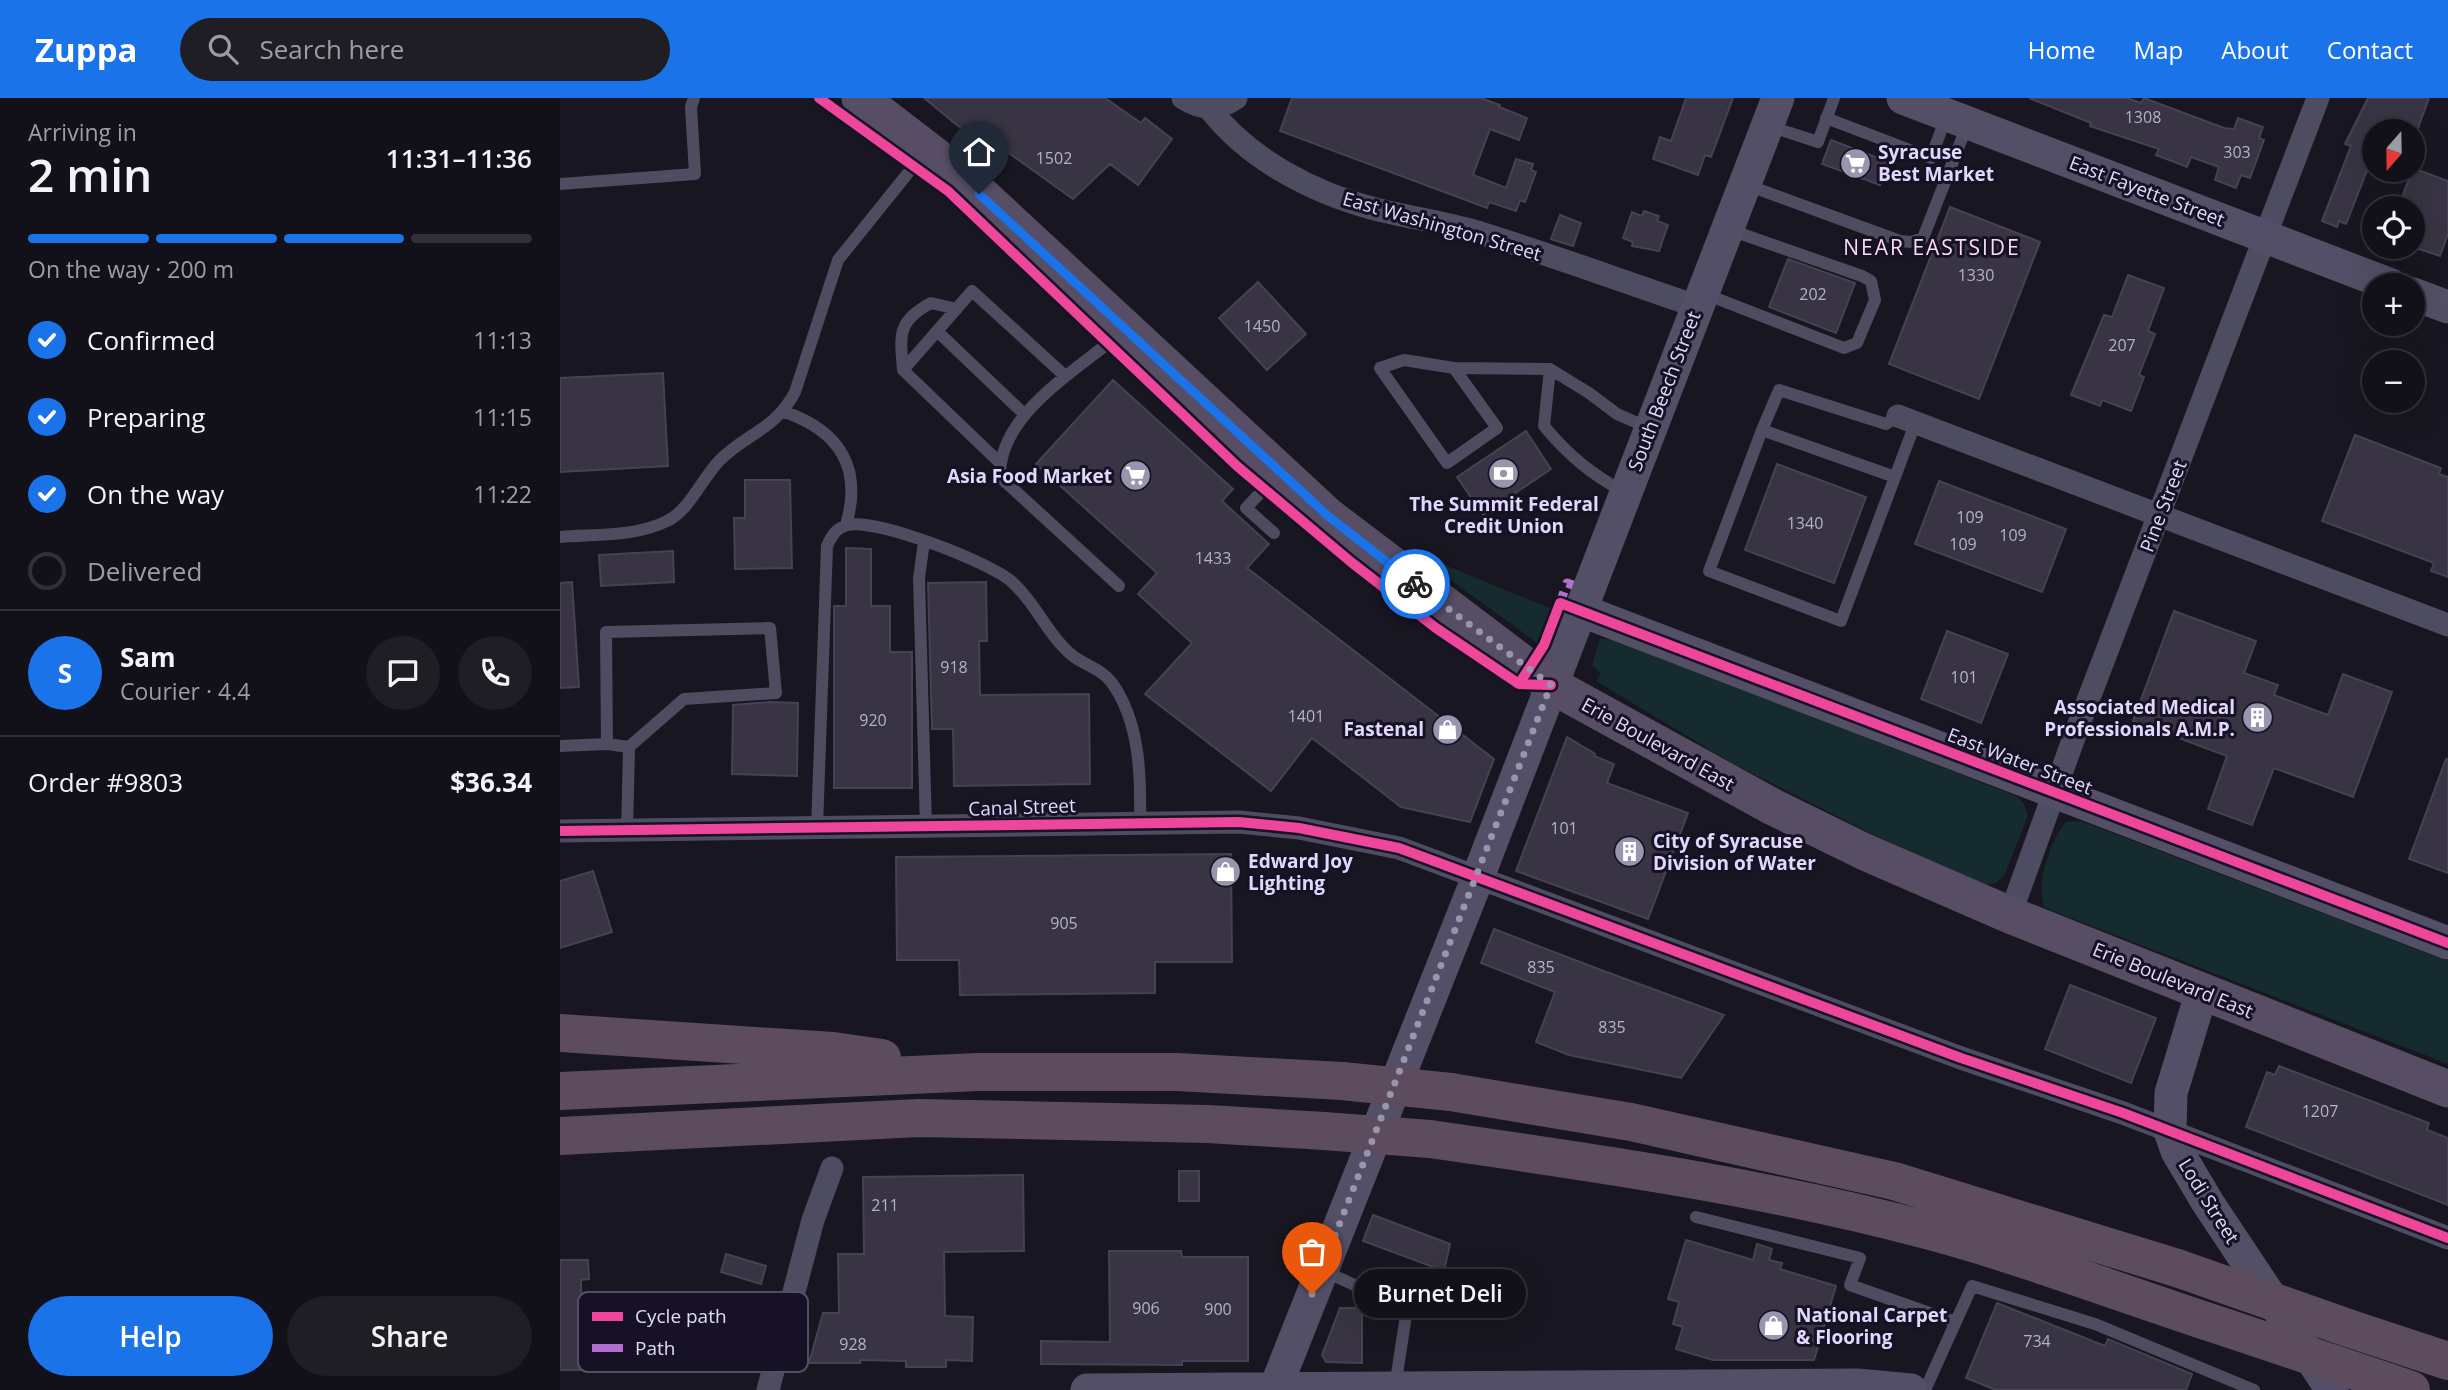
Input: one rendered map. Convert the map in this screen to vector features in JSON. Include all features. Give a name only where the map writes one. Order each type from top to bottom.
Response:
[{"type":"highway","points":[[560,1033],[833,1051],[978,1072]]},
{"type":"highway","points":[[560,1091],[978,1072],[1177,1072],[1342,1081],[1451,1092],[1631,1122],[1894,1181],[2177,1268],[2448,1361]]},
{"type":"highway","points":[[560,1136],[919,1118],[1208,1124],[1430,1139],[1642,1169],[1788,1197],[1931,1232],[2400,1386]]},
{"type":"highway","points":[[560,1156],[706,1130]]},
{"type":"main road","name":"Erie Boulevard East","points":[[873,102],[928,149],[1279,472],[1369,550],[1551,685],[1773,807],[2010,915],[2448,1089]]},
{"type":"street","points":[[1183,98],[1209,108],[1226,105],[1236,98]]},
{"type":"street","name":"East Fayette Street","points":[[1903,98],[2362,274]]},
{"type":"street","name":"Pine Street","points":[[2010,915],[2318,98]]},
{"type":"street","name":"East Washington Street","points":[[1209,108],[1222,125],[1265,160],[1305,183],[1344,199],[1472,231],[1699,299]]},
{"type":"street","name":"South Beech Street","points":[[1274,1389],[1478,877],[1773,112]]},
{"type":"street","points":[[2425,298],[2448,307]]},
{"type":"street","points":[[1906,420],[2448,625]]},
{"type":"street","name":"East Water Street","points":[[1580,610],[2448,943]]},
{"type":"street","name":"Canal Street","points":[[560,831],[1239,822],[1299,828],[1399,848],[1961,1058],[2170,1131],[2448,1238]]},
{"type":"street","name":"Lodi Street","points":[[2202,991],[2171,1093],[2170,1131],[2177,1151],[2208,1203],[2332,1390]]},
{"type":"street","points":[[794,1292],[813,1220],[832,1168]]},
{"type":"street","points":[[768,1390],[773,1372]]},
{"type":"street","points":[[1087,1390],[1857,1385],[1911,1390]]},
{"type":"lane","points":[[560,184],[695,174],[691,107],[694,98]]},
{"type":"lane","points":[[1773,112],[1818,142],[1834,98]]},
{"type":"lane","points":[[1826,118],[1931,158],[1957,118]]},
{"type":"lane","points":[[1744,183],[1900,241],[1912,242],[1923,238],[1957,118]]},
{"type":"lane","points":[[560,537],[638,530],[668,521],[682,509],[722,458],[785,412],[795,392],[838,260],[928,149]]},
{"type":"lane","points":[[1699,299],[1844,348],[1857,343],[1875,300],[1871,281],[1862,276],[1726,229]]},
{"type":"lane","points":[[903,370],[972,291],[1064,375]]},
{"type":"lane","points":[[957,309],[931,303],[915,311],[900,334],[903,370],[999,462]]},
{"type":"lane","points":[[1119,586],[1000,477],[999,462],[1025,415],[1064,375],[1124,330]]},
{"type":"lane","points":[[937,331],[1025,415]]},
{"type":"lane","points":[[1454,368],[1497,428],[1447,463],[1380,368],[1405,360],[1454,368],[1550,369],[1589,393],[1616,414],[1649,428]]},
{"type":"lane","points":[[1550,369],[1544,426],[1570,457],[1591,474],[1625,493]]},
{"type":"lane","points":[[1779,390],[1886,424],[1906,420],[1895,477],[1841,621],[1709,571],[1762,430],[1779,390]]},
{"type":"lane","points":[[785,412],[813,422],[836,442],[850,470],[852,505],[846,525]]},
{"type":"lane","points":[[1762,430],[1895,477]]},
{"type":"lane","points":[[1274,533],[1246,508],[1279,472]]},
{"type":"lane","points":[[817,828],[822,598],[827,546],[833,532],[846,525],[862,523],[924,542],[981,564],[1012,582],[1073,656],[1100,671],[1112,683],[1132,724],[1141,793],[1140,822]]},
{"type":"lane","points":[[924,542],[919,578],[926,827]]},
{"type":"lane","points":[[607,744],[606,632],[770,628],[776,693],[684,699],[629,747],[627,831]]},
{"type":"lane","points":[[560,746],[607,744],[629,747]]},
{"type":"lane","points":[[1696,1217],[1860,1258],[1850,1285],[1955,1322]]},
{"type":"lane","points":[[1321,1270],[1407,1309],[1395,1388]]},
{"type":"lane","points":[[1925,1390],[1972,1286],[2095,1324],[2254,1390]]},
{"type":"green space","points":[[1409,550],[1554,610],[1540,645]]},
{"type":"green space","points":[[1600,639],[1613,639],[2016,796],[2024,804],[2028,816],[2004,876],[1996,883],[1984,885],[1874,835],[1732,763],[1596,681],[1601,673],[1592,666]]},
{"type":"green space","points":[[2081,821],[2448,961],[2448,1064],[2045,908],[2042,900],[2043,877],[2050,851],[2066,822]]},
{"type":"building","points":[[924,98],[1105,98],[1141,123],[1145,118],[1172,139],[1138,185],[1110,164],[1073,199],[978,131],[973,138]]},
{"type":"building","points":[[1292,98],[1481,98],[1500,105],[1499,107],[1527,118],[1519,140],[1490,129],[1473,175],[1506,188],[1516,159],[1533,164],[1531,170],[1536,172],[1525,202],[1520,200],[1516,211],[1489,202],[1487,208],[1280,131]]},
{"type":"building","points":[[1686,98],[1733,98],[1711,157],[1705,155],[1698,175],[1653,159],[1660,137],[1671,141]]},
{"type":"building","points":[[2029,98],[2127,98],[2141,103],[2144,98],[2224,128],[2234,129],[2238,118],[2263,127],[2259,138],[2264,140],[2250,178],[2241,175],[2236,188],[2215,180],[2219,167],[2191,157],[2187,167],[2156,155],[2159,149],[2090,126],[2091,123]]},
{"type":"building","points":[[2368,98],[2429,98],[2421,119],[2362,119],[2362,182],[2346,224],[2339,221],[2337,227],[2322,221],[2351,146],[2345,144]]},
{"type":"building","name":"Syracuse Best Market","points":[[1831,140],[1889,162],[1880,185],[1822,164]]},
{"type":"building","points":[[2426,173],[2448,181],[2448,234],[2440,256],[2425,251],[2425,196],[2402,196],[2408,182],[2426,182]]},
{"type":"building","points":[[1950,207],[2040,242],[1979,399],[1889,364]]},
{"type":"building","points":[[1644,211],[1659,216],[1657,221],[1668,225],[1659,251],[1632,246],[1633,242],[1623,238],[1632,212],[1642,216]]},
{"type":"building","points":[[1560,215],[1581,223],[1573,246],[1551,239]]},
{"type":"building","points":[[1788,259],[1855,283],[1836,333],[1769,307]]},
{"type":"building","points":[[2128,275],[2164,288],[2148,331],[2155,334],[2139,375],[2144,377],[2131,411],[2102,400],[2100,406],[2071,395],[2104,315],[2112,317]]},
{"type":"building","points":[[1258,282],[1306,334],[1267,370],[1219,318]]},
{"type":"building","points":[[663,373],[668,466],[560,472],[560,378]]},
{"type":"building","points":[[1113,380],[1233,489],[1222,501],[1269,544],[1247,568],[1494,759],[1470,822],[1401,807],[1312,738],[1271,791],[1145,694],[1192,643],[1138,594],[1157,573],[1036,464]]},
{"type":"building","name":"The Summit Federal Credit Union","points":[[1526,431],[1551,469],[1483,515],[1457,477]]},
{"type":"building","points":[[2355,435],[2441,468],[2439,474],[2448,477],[2448,577],[2431,571],[2434,563],[2322,521]]},
{"type":"building","points":[[1777,464],[1866,497],[1834,583],[1745,550]]},
{"type":"building","points":[[745,480],[790,480],[792,568],[735,569],[734,518],[745,518]]},
{"type":"building","points":[[1939,481],[2066,529],[2042,592],[1915,544]]},
{"type":"building","points":[[846,548],[871,549],[871,606],[890,606],[890,652],[912,652],[912,788],[834,788],[834,606],[846,606]]},
{"type":"building","points":[[673,551],[674,582],[601,586],[599,555]]},
{"type":"building","points":[[572,582],[579,687],[560,688],[560,583]]},
{"type":"building","points":[[986,582],[987,641],[979,641],[980,695],[1089,694],[1090,784],[954,786],[953,729],[932,729],[928,583]]},
{"type":"building","name":"Associated Medical Professionals A.M.P.","points":[[2174,611],[2256,641],[2244,673],[2278,685],[2274,695],[2328,715],[2343,674],[2392,692],[2353,797],[2274,768],[2252,825],[2208,809],[2227,756],[2133,721]]},
{"type":"building","points":[[1947,631],[2008,654],[1981,723],[1921,699]]},
{"type":"building","points":[[798,703],[797,776],[732,774],[733,705]]},
{"type":"building","points":[[1567,737],[1595,754],[1594,756],[1614,764],[1607,783],[1688,813],[1648,919],[1516,871]]},
{"type":"building","points":[[2448,759],[2448,873],[2409,859]]},
{"type":"building","points":[[1231,854],[1232,962],[1155,962],[1155,993],[960,995],[959,960],[897,960],[896,857]]},
{"type":"building","points":[[593,871],[612,932],[560,948],[560,881]]},
{"type":"building","points":[[1494,929],[1724,1015],[1681,1078],[1569,1055],[1536,1042],[1555,992],[1481,963]]},
{"type":"building","points":[[2070,985],[2156,1018],[2131,1083],[2045,1049]]},
{"type":"building","points":[[2279,1066],[2429,1123],[2427,1130],[2448,1138],[2448,1205],[2246,1127],[2267,1072],[2275,1075]]},
{"type":"building","points":[[1179,1171],[1199,1171],[1199,1201],[1179,1201]]},
{"type":"building","points":[[1023,1175],[1024,1251],[944,1252],[945,1316],[973,1317],[972,1361],[946,1360],[946,1367],[906,1367],[906,1361],[809,1363],[823,1313],[839,1313],[838,1254],[864,1254],[863,1177]]},
{"type":"building","points":[[1373,1215],[1450,1244],[1444,1271],[1363,1241]]},
{"type":"building","name":"National Carpet & Flooring","points":[[1686,1240],[1753,1260],[1757,1244],[1772,1249],[1769,1260],[1782,1263],[1780,1269],[1836,1286],[1814,1360],[1713,1360],[1676,1349],[1683,1327],[1673,1324],[1679,1302],[1668,1299]]},
{"type":"building","points":[[1109,1251],[1181,1251],[1182,1257],[1248,1257],[1248,1361],[1182,1361],[1182,1365],[1041,1364],[1041,1341],[1110,1342]]},
{"type":"building","points":[[726,1254],[766,1266],[761,1284],[721,1272]]},
{"type":"building","points":[[560,1260],[588,1260],[589,1279],[581,1280],[581,1292],[578,1292],[578,1370],[560,1370]]},
{"type":"building","points":[[1997,1303],[2105,1346],[2108,1339],[2192,1374],[2186,1390],[1996,1390],[1966,1378]]},
{"type":"building","points":[[1340,1308],[1362,1308],[1362,1363],[1326,1362],[1322,1355]]},
{"type":"marked path","points":[[1558,609],[1567,583],[1573,585]]},
{"type":"cycle path","points":[[819,98],[948,191],[1237,466],[1351,562],[1436,628],[1519,684],[1551,685]]},
{"type":"cycle path","points":[[1519,684],[1544,645],[1560,603],[2448,943]]},
{"type":"cycle path","points":[[560,831],[1239,822],[1299,828],[1399,848],[1961,1058],[2123,1113],[2448,1238]]},
{"type":"way so far","points":[[1312,1294],[1478,877],[1551,685],[1415,584]]},
{"type":"place","name":"Syracuse Best Market","points":[[1855,163]]},
{"type":"place","name":"The Summit Federal Credit Union","points":[[1504,473]]},
{"type":"place","name":"Asia Food Market","points":[[1135,476]]},
{"type":"place","name":"Associated Medical Professionals A.M.P.","points":[[2258,718]]},
{"type":"place","name":"Fastenal","points":[[1447,729]]},
{"type":"place","name":"City of Syracuse Division of Water","points":[[1630,852]]},
{"type":"place","name":"Edward Joy Lighting","points":[[1225,872]]},
{"type":"place","name":"Burnet Deli","points":[[1312,1294]]},
{"type":"place","name":"National Carpet & Flooring","points":[[1773,1326]]},
{"type":"district","name":"NEAR EASTSIDE","points":[[1932,248]]},
{"type":"route","points":[[979,194],[1328,516],[1415,584]]}]
